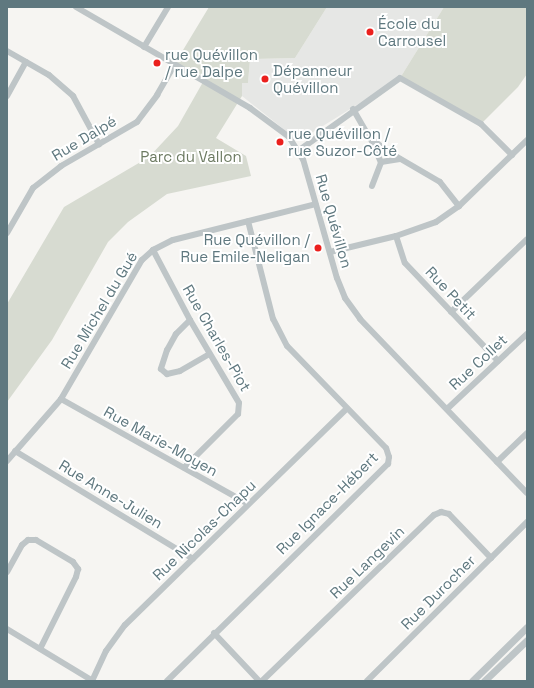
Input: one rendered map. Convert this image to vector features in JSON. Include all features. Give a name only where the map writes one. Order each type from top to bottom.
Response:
[{"type":"street","name":"Rue Quévillon","points":[[76,7],[87,10],[144,47],[276,125],[289,137],[303,159],[330,252],[346,298],[360,319],[527,493]]},
{"type":"street","points":[[144,47],[168,7]]},
{"type":"street","points":[[7,51],[49,76],[72,96],[99,144]]},
{"type":"street","points":[[7,96],[26,62]]},
{"type":"street","name":"Rue Dalpé","points":[[7,233],[33,188],[61,166],[136,122],[157,95],[174,65]]},
{"type":"street","points":[[298,151],[353,110],[400,78],[481,124],[512,155]]},
{"type":"street","points":[[353,110],[370,138],[381,162],[372,186]]},
{"type":"street","points":[[370,138],[400,159],[440,182],[459,206]]},
{"type":"street","points":[[330,252],[396,236],[436,222],[459,206],[527,140]]},
{"type":"street","points":[[381,162],[400,159]]},
{"type":"street","name":"Rue Michel du Gué","points":[[7,461],[61,399],[142,260],[153,250],[173,240],[316,204]]},
{"type":"street","name":"Rue Ignace-Hébert","points":[[166,681],[388,464],[389,457],[386,448],[287,346],[273,319],[248,221]]},
{"type":"street","name":"Rue Petit","points":[[396,236],[405,263],[498,361]]},
{"type":"street","points":[[451,312],[527,239]]},
{"type":"street","name":"Rue Charles-Piot","points":[[153,250],[190,320],[236,395],[239,412],[184,468]]},
{"type":"street","points":[[190,320],[173,339],[162,362],[162,369],[167,374],[180,371],[210,354]]},
{"type":"street","name":"Rue Collet","points":[[447,410],[527,334]]},
{"type":"street","name":"Rue Marie-Moyen","points":[[61,399],[248,504]]},
{"type":"street","name":"Rue Nicolas-Chapu","points":[[93,681],[106,651],[125,625],[347,408]]},
{"type":"street","points":[[497,462],[527,433]]},
{"type":"street","name":"Rue Anne-Julien","points":[[16,451],[192,559]]},
{"type":"street","name":"Rue Langevin","points":[[262,681],[434,515],[441,512],[449,514],[491,558]]},
{"type":"street","name":"Rue Durocher","points":[[367,681],[527,522]]},
{"type":"street","points":[[7,572],[22,545],[28,540],[36,540],[55,551],[73,562],[78,570],[76,577],[40,649]]},
{"type":"street","points":[[472,681],[527,627]]},
{"type":"street","points":[[7,629],[93,681]]},
{"type":"street","points":[[214,633],[259,681]]},
{"type":"street","points":[[484,681],[527,640]]},
{"type":"shaded area","points":[[327,7],[444,7],[400,78],[302,139],[296,139],[242,96],[242,83],[248,83],[250,59],[295,58]]},
{"type":"green space","name":"Parc du Vallon","points":[[209,7],[327,7],[295,58],[250,59],[248,83],[242,83],[242,96],[216,138],[246,156],[251,176],[167,194],[128,222],[108,242],[52,340],[7,402],[7,304],[64,207],[149,157],[178,126],[203,82],[174,65]]},
{"type":"green space","points":[[444,7],[527,7],[527,74],[518,87],[481,124],[400,78]]},
{"type":"place","name":"École du Carrousel","points":[[370,32]]},
{"type":"place","name":"rue Quévillon / rue Dalpe","points":[[157,63]]},
{"type":"place","name":"Dépanneur Quévillon","points":[[265,79]]},
{"type":"place","name":"rue Quévillon / rue Suzor-Côté","points":[[280,142]]},
{"type":"place","name":"Rue Quévillon / Rue Emile-Neligan","points":[[318,248]]}]
